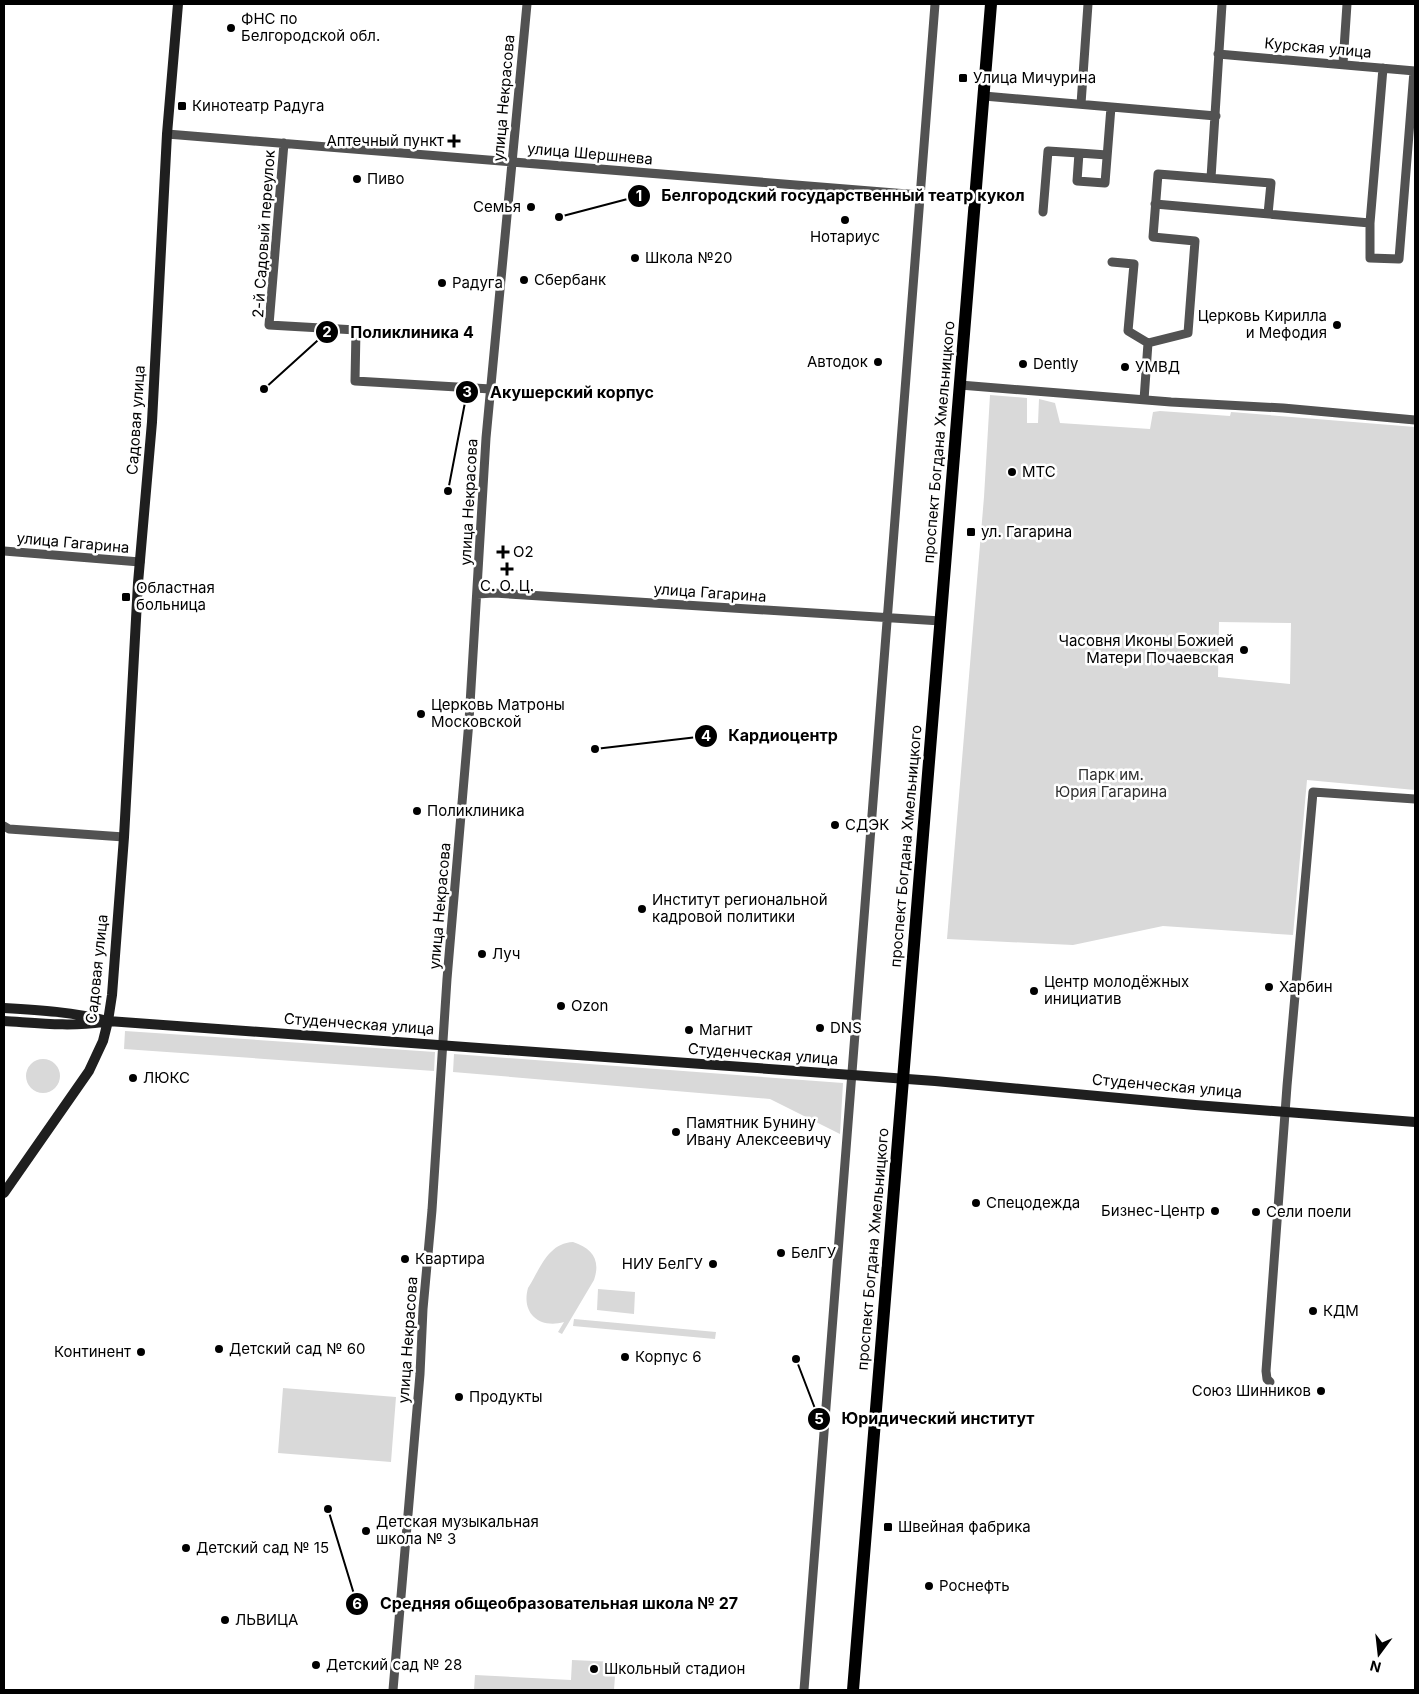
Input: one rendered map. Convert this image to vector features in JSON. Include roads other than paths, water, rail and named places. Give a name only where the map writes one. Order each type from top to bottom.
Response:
[{"type":"main road","name":"Садовая улица","points":[[4,1193],[89,1071],[103,1041],[112,995],[124,837],[140,562],[152,422],[167,134],[178,4]]},
{"type":"main road","name":"проспект Богдана Хмельницкого","points":[[853,1690],[991,4]]},
{"type":"main road","name":"Студенческая улица","points":[[4,1008],[58,1011],[108,1021],[903,1079],[1415,1122]]},
{"type":"main road","name":"Студенческая улица","points":[[4,1021],[75,1025],[108,1021]]},
{"type":"street","name":"улица Некрасова","points":[[393,1690],[420,1374],[423,1309],[478,594],[486,438],[527,4]]},
{"type":"street","points":[[804,1690],[935,4]]},
{"type":"street","points":[[1081,104],[1088,4]]},
{"type":"street","points":[[1211,178],[1222,4]]},
{"type":"street","points":[[1342,64],[1347,4]]},
{"type":"street","name":"Курская улица","points":[[1218,54],[1415,71]]},
{"type":"street","points":[[1383,68],[1370,222],[1370,258],[1399,259],[1415,71]]},
{"type":"street","points":[[984,96],[1216,116]]},
{"type":"street","points":[[1079,153],[1077,181],[1104,183],[1111,107]]},
{"type":"street","name":"улица Шершнева","points":[[167,134],[920,195]]},
{"type":"street","name":"2-й Садовый переулок","points":[[284,143],[269,325],[356,330],[355,381],[491,389]]},
{"type":"street","points":[[1043,212],[1048,151],[1107,155]]},
{"type":"street","points":[[1112,262],[1134,264],[1128,331],[1148,343],[1188,333],[1195,241],[1152,237],[1158,174],[1271,183],[1268,214]]},
{"type":"street","points":[[1155,204],[1370,222]]},
{"type":"street","points":[[1144,400],[1148,343]]},
{"type":"street","points":[[960,385],[1144,400],[1283,408],[1415,420]]},
{"type":"street","name":"улица Гагарина","points":[[4,551],[140,562]]},
{"type":"street","name":"улица Гагарина","points":[[478,594],[494,593],[940,621]]},
{"type":"street","points":[[1270,1382],[1266,1375],[1285,1112],[1313,792],[1415,799]]},
{"type":"street","points":[[4,826],[9,830],[124,837]]},
{"type":"place","name":"ФНС по Белгородской обл.","points":[[231,28]]},
{"type":"place","name":"Улица Мичурина","points":[[963,78]]},
{"type":"place","name":"Кинотеатр Радуга","points":[[182,106]]},
{"type":"place","name":"Аптечный пункт","points":[[454,141]]},
{"type":"place","name":"Пиво","points":[[357,179]]},
{"type":"place","name":"Семья","points":[[531,207]]},
{"type":"place","name":"Белгородский государственный театр кукол","points":[[559,217]]},
{"type":"place","name":"Нотариус","points":[[845,220]]},
{"type":"place","name":"Школа №20","points":[[635,258]]},
{"type":"place","name":"Сбербанк","points":[[524,280]]},
{"type":"place","name":"Радуга","points":[[442,283]]},
{"type":"place","name":"Церковь Кирилла и Мефодия","points":[[1337,325]]},
{"type":"place","name":"Автодок","points":[[878,362]]},
{"type":"place","name":"Dently","points":[[1023,364]]},
{"type":"place","name":"УМВД","points":[[1125,367]]},
{"type":"place","name":"Поликлиника 4","points":[[264,389]]},
{"type":"place","name":"МТС","points":[[1012,472]]},
{"type":"place","name":"Акушерский корпус","points":[[448,491]]},
{"type":"place","name":"ул. Гагарина","points":[[971,532]]},
{"type":"place","name":"O2","points":[[503,552]]},
{"type":"place","name":"С. О. Ц.","points":[[507,569]]},
{"type":"place","name":"Областная больница","points":[[126,597]]},
{"type":"place","name":"Часовня Иконы Божией Матери Почаевская","points":[[1244,650]]},
{"type":"place","name":"Церковь Матроны Московской","points":[[421,714]]},
{"type":"place","name":"Кардиоцентр","points":[[595,749]]},
{"type":"place","name":"Поликлиника","points":[[417,811]]},
{"type":"place","name":"СДЭК","points":[[835,825]]},
{"type":"place","name":"Институт региональной кадровой политики","points":[[642,909]]},
{"type":"place","name":"Луч","points":[[482,954]]},
{"type":"place","name":"Харбин","points":[[1269,987]]},
{"type":"place","name":"Центр молодёжных инициатив","points":[[1034,991]]},
{"type":"place","name":"Ozon","points":[[561,1006]]},
{"type":"place","name":"DNS","points":[[820,1028]]},
{"type":"place","name":"Магнит","points":[[689,1030]]},
{"type":"place","name":"ЛЮКС","points":[[133,1078]]},
{"type":"place","name":"Памятник Бунину Ивану Алексеевичу","points":[[676,1132]]},
{"type":"place","name":"Спецодежда","points":[[976,1203]]},
{"type":"place","name":"Бизнес-Центр","points":[[1215,1211]]},
{"type":"place","name":"Сели поели","points":[[1256,1212]]},
{"type":"place","name":"БелГУ","points":[[781,1253]]},
{"type":"place","name":"Квартира","points":[[405,1259]]},
{"type":"place","name":"НИУ БелГУ","points":[[713,1264]]},
{"type":"place","name":"КДМ","points":[[1313,1311]]},
{"type":"place","name":"Детский сад № 60","points":[[219,1349]]},
{"type":"place","name":"Континент","points":[[141,1352]]},
{"type":"place","name":"Корпус 6","points":[[625,1357]]},
{"type":"place","name":"Юридический институт","points":[[796,1359]]},
{"type":"place","name":"Союз Шинников","points":[[1321,1391]]},
{"type":"place","name":"Продукты","points":[[459,1397]]},
{"type":"place","name":"Средняя общеобразовательная школа № 27","points":[[328,1509]]},
{"type":"place","name":"Швейная фабрика","points":[[888,1527]]},
{"type":"place","name":"Детская музыкальная школа № 3","points":[[366,1531]]},
{"type":"place","name":"Детский сад № 15","points":[[186,1548]]},
{"type":"place","name":"Роснефть","points":[[929,1586]]},
{"type":"place","name":"ЛЬВИЦА","points":[[225,1620]]},
{"type":"place","name":"Детский сад № 28","points":[[316,1665]]},
{"type":"place","name":"Школьный стадион","points":[[594,1669]]},
{"type":"park label","name":"Парк им. Юрия Гагарина","points":[[1111,784]]}]
